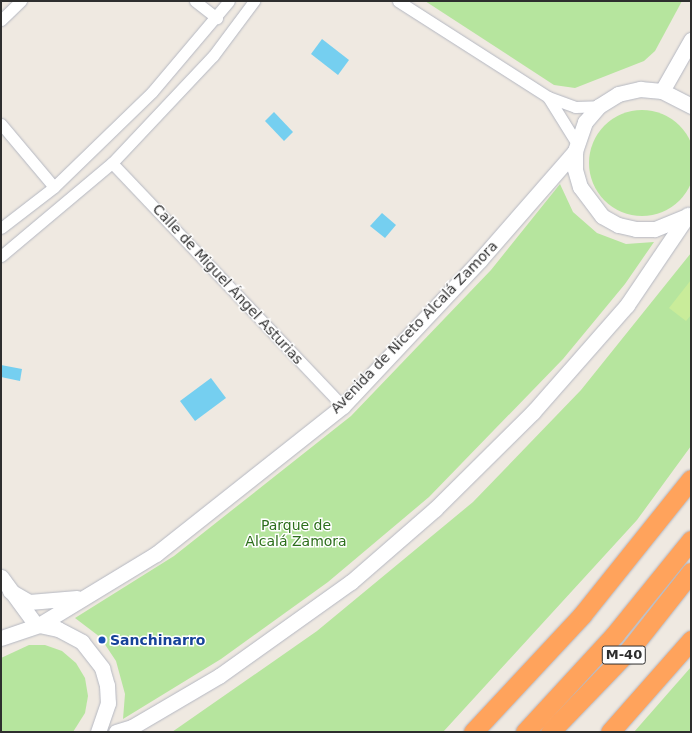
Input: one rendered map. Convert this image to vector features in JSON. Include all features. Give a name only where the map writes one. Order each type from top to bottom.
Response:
[{"type":"highway","points":[[473,732],[582,615],[691,479]]},
{"type":"highway","points":[[525,732],[615,634],[691,540]]},
{"type":"highway","name":"M-40","points":[[550,732],[631,648],[691,572]]},
{"type":"highway","name":"M-40","points":[[610,732],[691,640]]},
{"type":"street","points":[[1,20],[21,1]]},
{"type":"street","points":[[195,1],[217,18]]},
{"type":"street","points":[[1,228],[54,187],[152,92],[217,18],[229,1]]},
{"type":"street","points":[[1,256],[112,163],[213,56],[254,1]]},
{"type":"street","points":[[398,1],[548,97],[575,107],[599,106]]},
{"type":"street","points":[[662,91],[691,40]]},
{"type":"street","points":[[690,214],[672,224],[654,229],[636,229],[607,219],[589,202],[580,187],[575,169],[575,146],[584,122],[599,106],[618,94],[640,89],[662,91],[691,106]]},
{"type":"street","points":[[548,97],[575,146]]},
{"type":"street","points":[[1,124],[54,187]]},
{"type":"street","name":"Avenida de Niceto Alcalá Zamora","points":[[1,638],[38,625],[156,554],[343,406],[480,260],[575,146]]},
{"type":"street","name":"Calle de Miguel Ángel Asturias","points":[[112,163],[343,406]]},
{"type":"street","points":[[116,732],[130,729],[219,676],[351,582],[435,509],[534,412],[621,310],[690,214]]},
{"type":"street","points":[[1,577],[10,591],[38,625],[58,628],[82,642],[102,668],[108,703],[98,732]]},
{"type":"street","name":"Avenida de Niceto Alcalá Zamora","points":[[10,591],[29,602],[82,598]]},
{"type":"green space","points":[[425,1],[682,1],[655,51],[644,61],[575,88],[554,85]]},
{"type":"green space","points":[[642,110],[662,114],[679,126],[691,143],[695,163],[691,183],[679,200],[662,212],[642,216],[622,212],[605,200],[593,183],[589,163],[593,143],[605,126],[622,114]]},
{"type":"green space","name":"Parque de Alcalá Zamora","points":[[560,184],[573,212],[597,233],[626,244],[654,242],[625,284],[563,359],[429,497],[328,582],[221,659],[123,719],[125,694],[116,661],[100,637],[75,618],[174,556],[351,416],[491,270]]},
{"type":"green space","points":[[691,253],[691,446],[637,520],[443,732],[172,732],[317,631],[473,502],[581,390]]},
{"type":"green space","points":[[691,280],[691,315],[686,321],[669,308]]},
{"type":"green space","points":[[29,645],[45,645],[62,651],[76,663],[85,678],[88,696],[85,713],[73,732],[1,732],[1,658]]},
{"type":"green space","points":[[691,667],[691,732],[634,732]]},
{"type":"water","points":[[322,39],[349,60],[338,75],[311,54]]},
{"type":"water","points":[[274,112],[293,132],[284,141],[265,121]]},
{"type":"water","points":[[382,213],[396,225],[385,238],[370,226]]},
{"type":"water","points":[[1,365],[22,369],[20,381],[1,377]]},
{"type":"water","points":[[211,378],[226,398],[195,421],[180,401]]},
{"type":"place","name":"Sanchinarro","points":[[102,640]]}]
